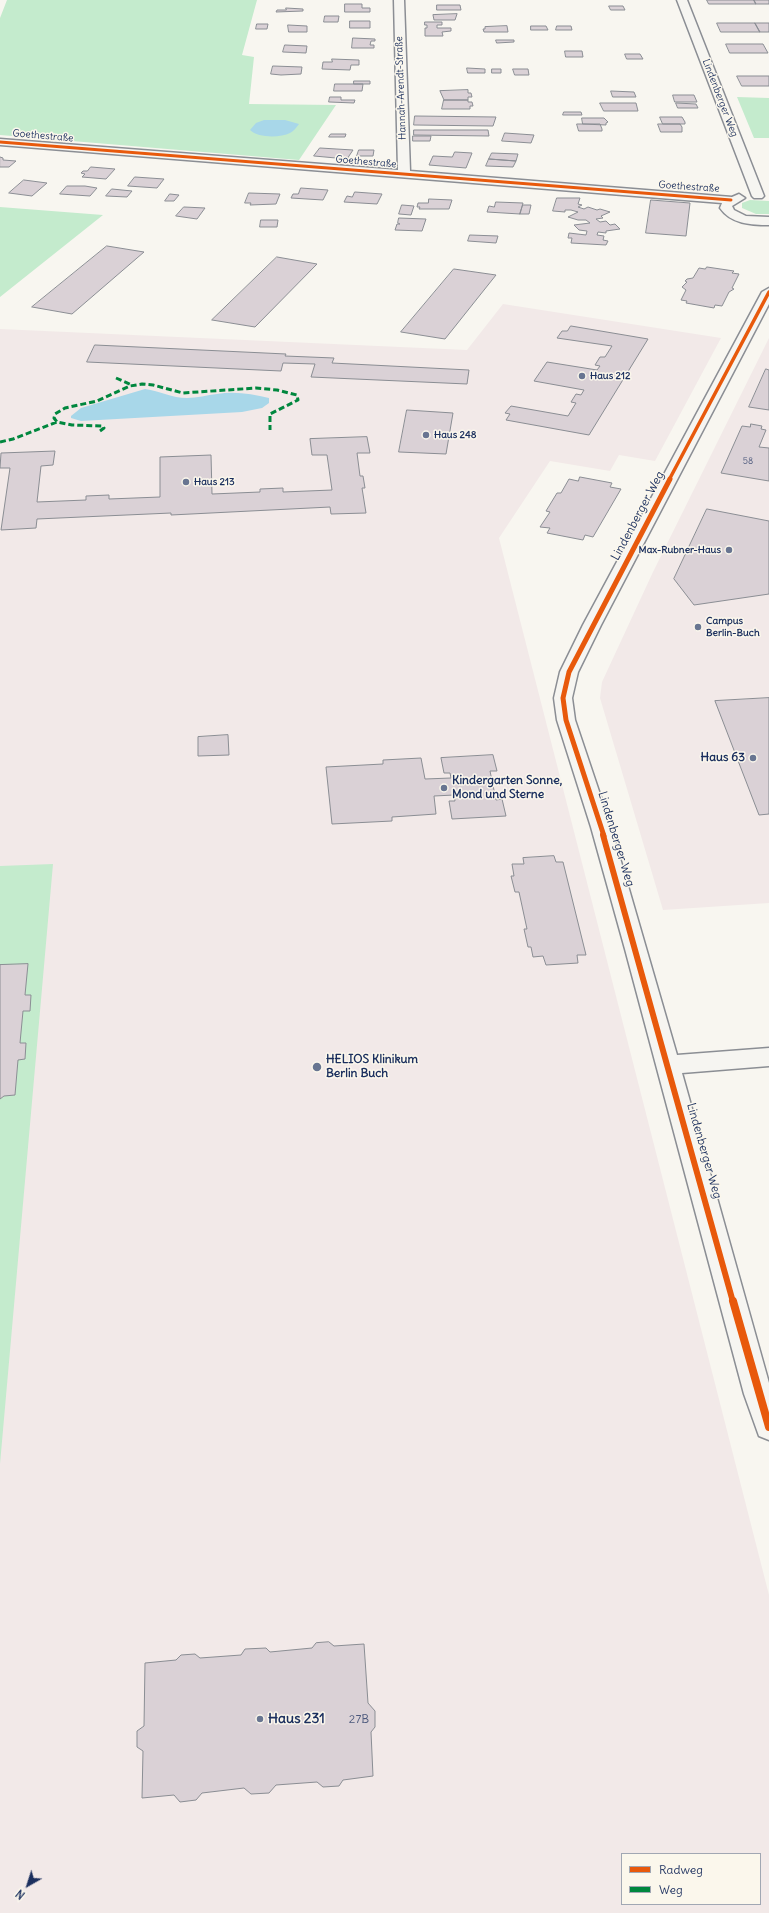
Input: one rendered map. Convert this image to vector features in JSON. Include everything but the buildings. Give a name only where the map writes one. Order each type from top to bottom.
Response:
[{"type":"street","name":"Hannah-Arendt-Straße","points":[[399,0],[404,175]]},
{"type":"street","name":"Lindenberger Weg","points":[[682,0],[764,196],[731,200]]},
{"type":"street","name":"Goethestraße","points":[[0,142],[731,200]]},
{"type":"street","points":[[731,200],[727,204],[726,208],[732,214],[755,221],[769,221]]},
{"type":"street","name":"Lindenberger Weg","points":[[769,292],[592,625],[569,672],[563,698],[566,720],[601,827],[758,1394],[769,1426]]},
{"type":"street","points":[[668,1065],[769,1058]]},
{"type":"shaded area","name":"HELIOS Klinikum Berlin Buch","points":[[503,304],[721,338],[655,461],[619,455],[610,471],[550,461],[499,538],[769,1595],[769,1913],[0,1913],[0,329],[467,350]]},
{"type":"shaded area","name":"Campus Berlin-Buch","points":[[769,338],[769,903],[663,910],[600,698],[602,682],[653,572]]},
{"type":"green space","points":[[7,0],[257,0],[242,55],[254,57],[249,104],[336,105],[299,160],[0,135],[0,18]]},
{"type":"green space","points":[[737,97],[769,98],[769,138],[754,138]]},
{"type":"green space","points":[[750,200],[769,201],[769,214],[756,214],[742,208],[742,203]]},
{"type":"green space","points":[[0,207],[103,215],[0,297]]},
{"type":"green space","points":[[53,864],[0,1464],[0,866]]},
{"type":"water","points":[[264,120],[285,120],[299,124],[291,132],[281,136],[258,135],[250,130],[256,123]]},
{"type":"water","points":[[145,389],[176,397],[187,398],[224,393],[243,393],[269,398],[269,403],[262,408],[242,412],[81,421],[71,418],[71,416],[81,408]]},
{"type":"marked path","points":[[116,378],[132,385]]},
{"type":"marked path","points":[[100,431],[104,428],[103,426],[72,425],[57,422],[54,418],[55,414],[70,406],[91,403],[108,397],[130,386],[142,384],[153,385],[183,393],[234,388],[267,388],[297,395],[298,400],[270,414],[270,430]]},
{"type":"marked path","points":[[0,442],[13,439],[57,422]]},
{"type":"cycle path","points":[[0,142],[731,200]]},
{"type":"cycle path","points":[[769,292],[592,625],[569,672],[563,698],[566,720],[601,827],[758,1394],[769,1427]]},
{"type":"place","name":"Haus 212","points":[[582,376]]},
{"type":"place","name":"Haus 248","points":[[426,435]]},
{"type":"place","name":"Haus 213","points":[[186,482]]},
{"type":"place","name":"Max-Rubner-Haus","points":[[729,550]]},
{"type":"place","name":"Campus Berlin-Buch","points":[[698,627]]},
{"type":"place","name":"Haus 63","points":[[753,758]]},
{"type":"place","name":"Kindergarten Sonne, Mond und Sterne","points":[[444,788]]},
{"type":"place","name":"HELIOS Klinikum Berlin Buch","points":[[317,1067]]},
{"type":"place","name":"Haus 231","points":[[260,1719]]}]
